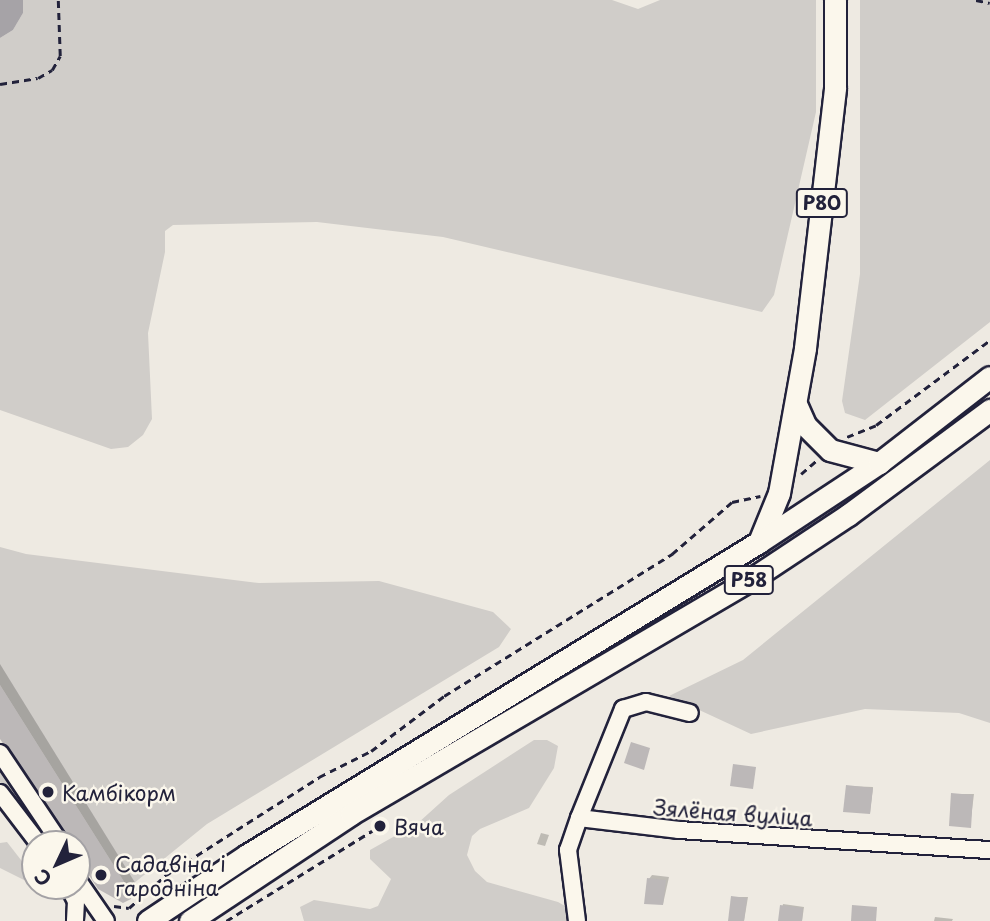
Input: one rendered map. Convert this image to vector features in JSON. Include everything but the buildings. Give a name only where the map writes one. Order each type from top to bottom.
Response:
[{"type":"main road","name":"Р80","points":[[759,542],[779,493],[796,404],[830,146],[835,0]]},
{"type":"main road","name":"Р58","points":[[148,921],[247,855],[759,542],[879,463],[990,377]]},
{"type":"main road","points":[[796,404],[806,426],[830,450],[879,463]]},
{"type":"main road","name":"Р58","points":[[190,921],[358,809],[750,580],[848,515],[990,410]]},
{"type":"street","points":[[577,921],[568,850],[622,709],[646,702],[690,713]]},
{"type":"street","points":[[0,753],[52,830]]},
{"type":"street","points":[[0,793],[28,830]]},
{"type":"street","name":"Зялёная вуліца","points":[[579,818],[679,830],[990,850]]},
{"type":"street","points":[[91,899],[106,921]]},
{"type":"street","points":[[75,900],[75,921]]},
{"type":"path","points":[[0,84],[38,78],[52,70],[60,56],[58,0]]},
{"type":"path","points":[[976,0],[990,3]]},
{"type":"path","points":[[799,476],[830,450],[876,425],[990,340]]},
{"type":"path","points":[[110,904],[129,908],[166,875],[319,777],[371,751],[453,690],[672,554],[732,502],[779,493]]},
{"type":"path","points":[[226,921],[380,826]]},
{"type":"shaded area","points":[[0,0],[23,0],[23,13],[13,30],[0,38]]},
{"type":"shaded area","points":[[23,0],[612,0],[638,9],[660,0],[816,0],[816,112],[774,295],[762,312],[443,237],[317,222],[173,225],[165,231],[165,252],[148,333],[152,419],[143,435],[128,447],[111,449],[0,410],[0,38],[13,30],[23,13]]},
{"type":"shaded area","points":[[860,0],[990,0],[990,322],[865,420],[845,413],[842,401],[860,274]]},
{"type":"shaded area","points":[[990,460],[990,723],[959,713],[865,709],[751,734],[669,696],[743,660]]},
{"type":"shaded area","points":[[0,547],[26,554],[259,583],[379,581],[493,612],[511,629],[499,647],[207,824],[128,888],[0,685]]},
{"type":"shaded area","points":[[534,740],[547,740],[558,746],[554,768],[529,808],[480,829],[472,836],[467,855],[475,871],[487,882],[558,902],[565,906],[568,921],[304,921],[300,907],[314,900],[370,909],[378,906],[391,879],[370,859],[370,850],[418,823],[449,795]]},
{"type":"shaded area","points":[[0,761],[43,830],[41,830],[0,782]]},
{"type":"shaded area","points":[[7,842],[21,860],[21,878],[0,868],[0,843]]},
{"type":"place","name":"Камбікорм","points":[[48,792]]},
{"type":"place","name":"Вяча","points":[[380,826]]},
{"type":"place","name":"Садавіна і гародніна","points":[[101,875]]}]
